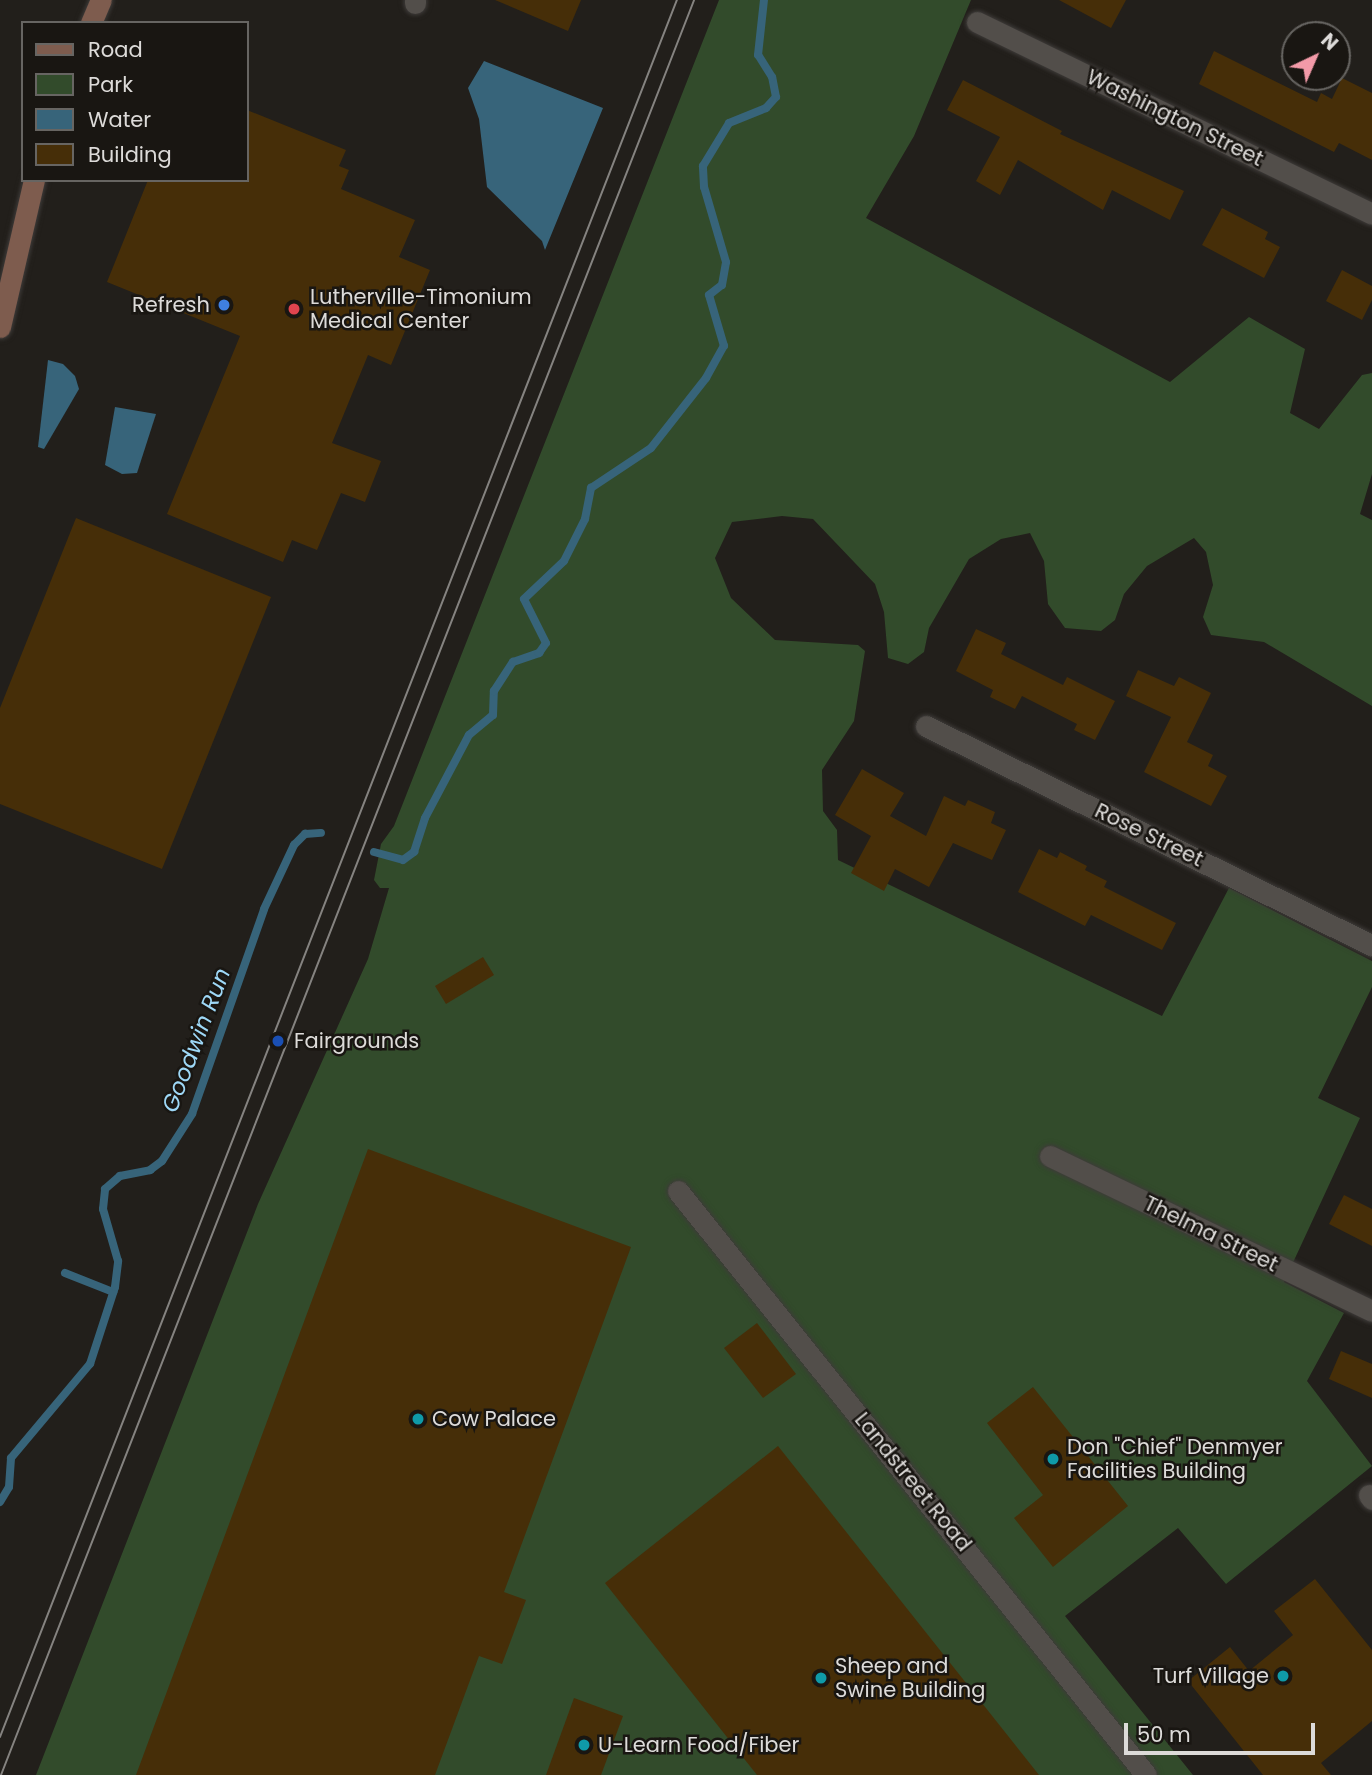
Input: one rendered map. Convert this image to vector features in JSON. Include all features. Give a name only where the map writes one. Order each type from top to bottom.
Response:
[{"type":"main road","points":[[92,21],[101,0]]},
{"type":"main road","points":[[0,327],[34,182]]},
{"type":"street","name":"Washington Street","points":[[977,22],[1372,214]]},
{"type":"street","name":"Rose Street","points":[[926,726],[1372,945]]},
{"type":"street","name":"Thelma Street","points":[[1050,1156],[1372,1311]]},
{"type":"street","name":"Landstreet Road","points":[[678,1191],[1146,1775]]},
{"type":"green space","points":[[719,0],[971,0],[914,136],[866,218],[1170,382],[1249,317],[1305,349],[1290,413],[1319,429],[1362,375],[1372,373],[1372,474],[1360,514],[1372,520],[1372,706],[1264,642],[1211,635],[1203,617],[1213,585],[1206,552],[1194,538],[1147,566],[1124,594],[1115,620],[1101,631],[1065,628],[1048,604],[1044,561],[1030,533],[1001,539],[969,559],[929,628],[924,652],[908,664],[888,658],[884,612],[875,584],[813,519],[782,516],[732,522],[715,558],[731,598],[775,640],[858,645],[865,651],[854,721],[822,770],[823,811],[837,830],[838,860],[1162,1016],[1229,888],[1372,961],[1372,987],[1318,1098],[1360,1118],[1284,1282],[1344,1313],[1307,1381],[1372,1466],[1226,1584],[1178,1528],[1065,1616],[1193,1775],[36,1775],[258,1204],[368,959],[389,888],[380,888],[374,880],[381,844],[394,826]]},
{"type":"water","points":[[484,61],[603,108],[545,250],[542,241],[487,187],[479,119],[468,88]]},
{"type":"water","points":[[48,360],[63,364],[75,376],[79,389],[44,449],[38,447]]},
{"type":"water","points":[[115,407],[156,414],[137,473],[122,474],[105,465]]},
{"type":"building","points":[[495,0],[581,0],[568,31]]},
{"type":"building","points":[[1059,0],[1126,0],[1111,28]]},
{"type":"building","points":[[1214,51],[1281,84],[1281,91],[1295,91],[1317,102],[1321,93],[1332,99],[1336,91],[1351,91],[1351,82],[1372,93],[1372,160],[1339,143],[1334,152],[1199,84]]},
{"type":"building","points":[[963,80],[1062,131],[1060,134],[1184,191],[1170,220],[1112,190],[1103,210],[1018,160],[1000,195],[976,181],[1000,137],[947,110]]},
{"type":"building","name":"Lutherville-Timonium Medical Center","points":[[248,110],[346,150],[339,166],[349,170],[341,189],[415,220],[399,257],[430,270],[391,365],[368,355],[332,443],[381,461],[365,502],[341,493],[317,550],[292,540],[283,562],[167,514],[240,336],[107,282],[147,182],[248,182]]},
{"type":"building","points":[[1222,208],[1268,232],[1265,239],[1280,247],[1264,278],[1202,245]]},
{"type":"building","points":[[1342,270],[1372,286],[1372,300],[1362,320],[1326,301]]},
{"type":"building","points":[[76,518],[271,597],[162,869],[0,804],[0,708]]},
{"type":"building","points":[[976,629],[1006,643],[1001,654],[1063,685],[1067,677],[1115,701],[1095,740],[1074,730],[1077,724],[1022,696],[1015,709],[990,697],[993,690],[956,671]]},
{"type":"building","points":[[1138,670],[1174,686],[1179,677],[1211,693],[1187,742],[1213,755],[1208,766],[1227,776],[1211,806],[1144,772],[1171,717],[1126,696]]},
{"type":"building","points":[[862,769],[904,793],[890,816],[926,836],[944,796],[965,806],[968,800],[995,812],[991,823],[1006,830],[992,860],[953,843],[929,887],[895,869],[884,891],[851,873],[871,836],[835,815]]},
{"type":"building","points":[[1039,849],[1057,858],[1060,852],[1087,866],[1085,870],[1107,881],[1104,887],[1176,923],[1162,950],[1091,915],[1085,926],[1018,892]]},
{"type":"building","points":[[483,957],[494,975],[446,1004],[435,986]]},
{"type":"building","name":"Cow Palace","points":[[368,1149],[631,1247],[504,1592],[526,1600],[502,1664],[479,1656],[435,1775],[136,1775]]},
{"type":"building","points":[[1344,1195],[1372,1209],[1372,1246],[1329,1224]]},
{"type":"building","points":[[757,1323],[796,1374],[763,1398],[724,1348]]},
{"type":"building","points":[[1341,1351],[1372,1364],[1372,1398],[1329,1379]]},
{"type":"building","name":"Don \"Chief\" Denmyer Facilities Building","points":[[1033,1387],[1128,1506],[1053,1567],[1014,1518],[1043,1495],[987,1423]]},
{"type":"building","name":"Sheep and Swine Building","points":[[778,1446],[1039,1775],[757,1775],[605,1583]]},
{"type":"building","name":"Turf Village","points":[[1315,1579],[1372,1650],[1372,1721],[1321,1763],[1331,1775],[1263,1775],[1188,1681],[1230,1647],[1249,1671],[1293,1635],[1274,1611]]},
{"type":"building","name":"U-Learn Food/Fiber","points":[[574,1698],[623,1716],[601,1775],[546,1775]]},
{"type":"waterway","name":"Goodwin Run","points":[[374,852],[403,860],[414,852],[425,818],[469,735],[493,715],[494,691],[513,662],[539,653],[546,643],[524,599],[564,561],[585,519],[591,488],[651,448],[706,378],[724,346],[709,295],[722,285],[726,262],[704,187],[703,166],[729,123],[766,108],[776,97],[772,77],[758,55],[764,0]]},
{"type":"waterway","name":"Goodwin Run","points":[[0,1502],[9,1487],[11,1458],[90,1364],[115,1287],[118,1261],[103,1209],[105,1189],[120,1176],[150,1170],[162,1161],[192,1114],[264,909],[294,845],[305,834],[321,833]]},
{"type":"waterway","points":[[65,1273],[113,1292]]},
{"type":"tram line","points":[[0,1737],[677,0]]},
{"type":"tram line","points":[[1,1775],[694,0]]},
{"type":"place","name":"Refresh","points":[[224,305]]},
{"type":"place","name":"Lutherville-Timonium Medical Center","points":[[294,309]]},
{"type":"place","name":"Fairgrounds","points":[[278,1041]]},
{"type":"place","name":"Cow Palace","points":[[418,1419]]},
{"type":"place","name":"Don \"Chief\" Denmyer Facilities Building","points":[[1053,1459]]},
{"type":"place","name":"Turf Village","points":[[1283,1676]]},
{"type":"place","name":"Sheep and Swine Building","points":[[821,1678]]},
{"type":"place","name":"U-Learn Food/Fiber","points":[[584,1745]]}]
